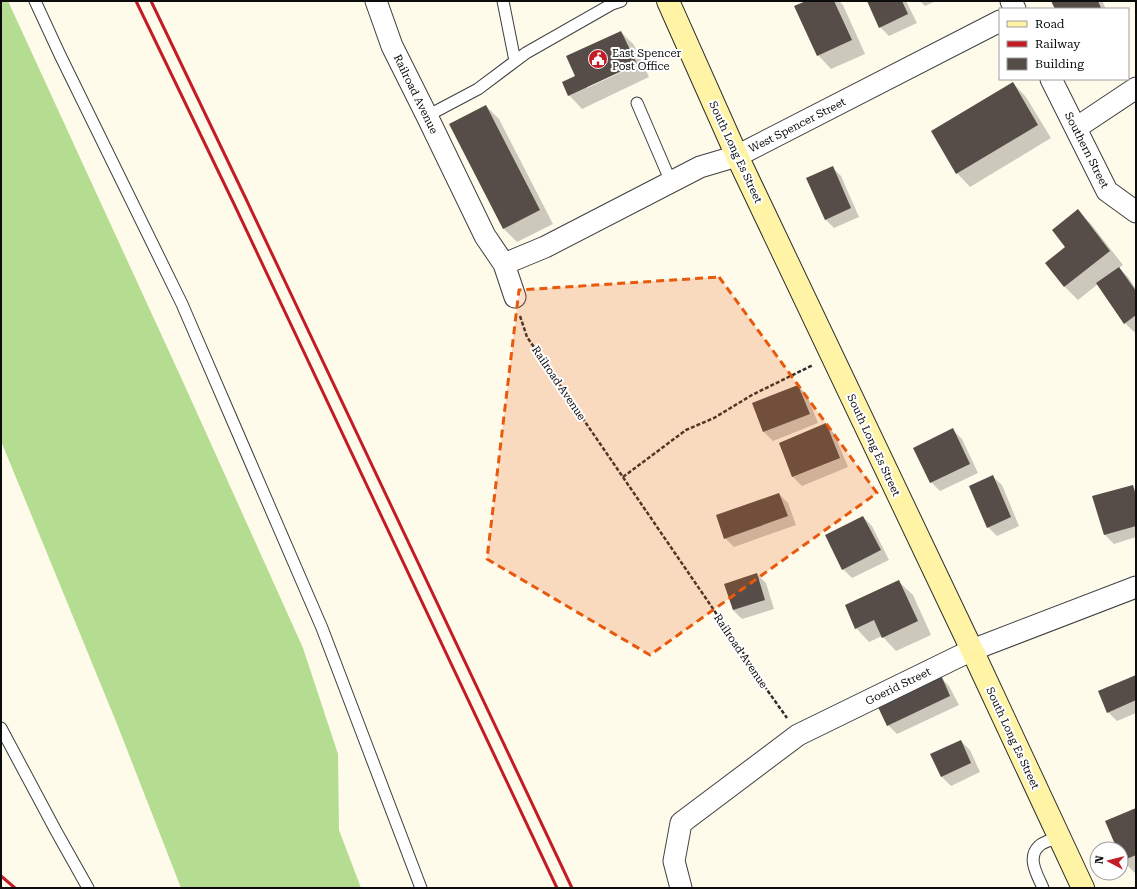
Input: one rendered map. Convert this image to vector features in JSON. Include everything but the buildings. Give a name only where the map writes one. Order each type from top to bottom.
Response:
[{"type":"street","name":"Railroad Avenue","points":[[376,1],[392,46],[485,236],[504,264],[514,297]]},
{"type":"street","name":"South Long Es Street","points":[[668,1],[736,156],[972,650],[1083,888]]},
{"type":"street","name":"West Spencer Street","points":[[504,264],[545,247],[700,167],[736,156],[999,22]]},
{"type":"street","name":"Southern Street","points":[[1052,80],[1107,190],[1136,212]]},
{"type":"street","points":[[1076,128],[1136,88]]},
{"type":"street","name":"Goerid Street","points":[[681,888],[674,861],[681,823],[798,735],[972,650],[1136,587]]},
{"type":"lane","points":[[35,1],[182,304],[322,628],[421,888]]},
{"type":"lane","points":[[503,1],[515,62]]},
{"type":"lane","points":[[427,116],[478,89],[526,53],[612,4],[621,1]]},
{"type":"lane","points":[[637,103],[671,182]]},
{"type":"lane","points":[[1,728],[88,888]]},
{"type":"lane","points":[[1043,888],[1033,865],[1034,852],[1038,846],[1059,837]]},
{"type":"path","name":"Railroad Avenue","points":[[514,297],[527,337],[798,735]]},
{"type":"path","points":[[623,477],[686,430],[714,418],[752,395],[831,355]]},
{"type":"highlighted area","points":[[719,277],[877,493],[650,655],[487,559],[519,290]]},
{"type":"green space","points":[[1,1],[8,1],[184,384],[303,648],[338,754],[339,830],[361,888],[181,888],[117,724],[1,441]]},
{"type":"railway","points":[[136,1],[234,204],[557,888]]},
{"type":"railway","points":[[151,1],[572,888]]},
{"type":"railway","points":[[1,876],[15,888]]},
{"type":"place","name":"East Spencer Post Office","points":[[598,59]]}]
